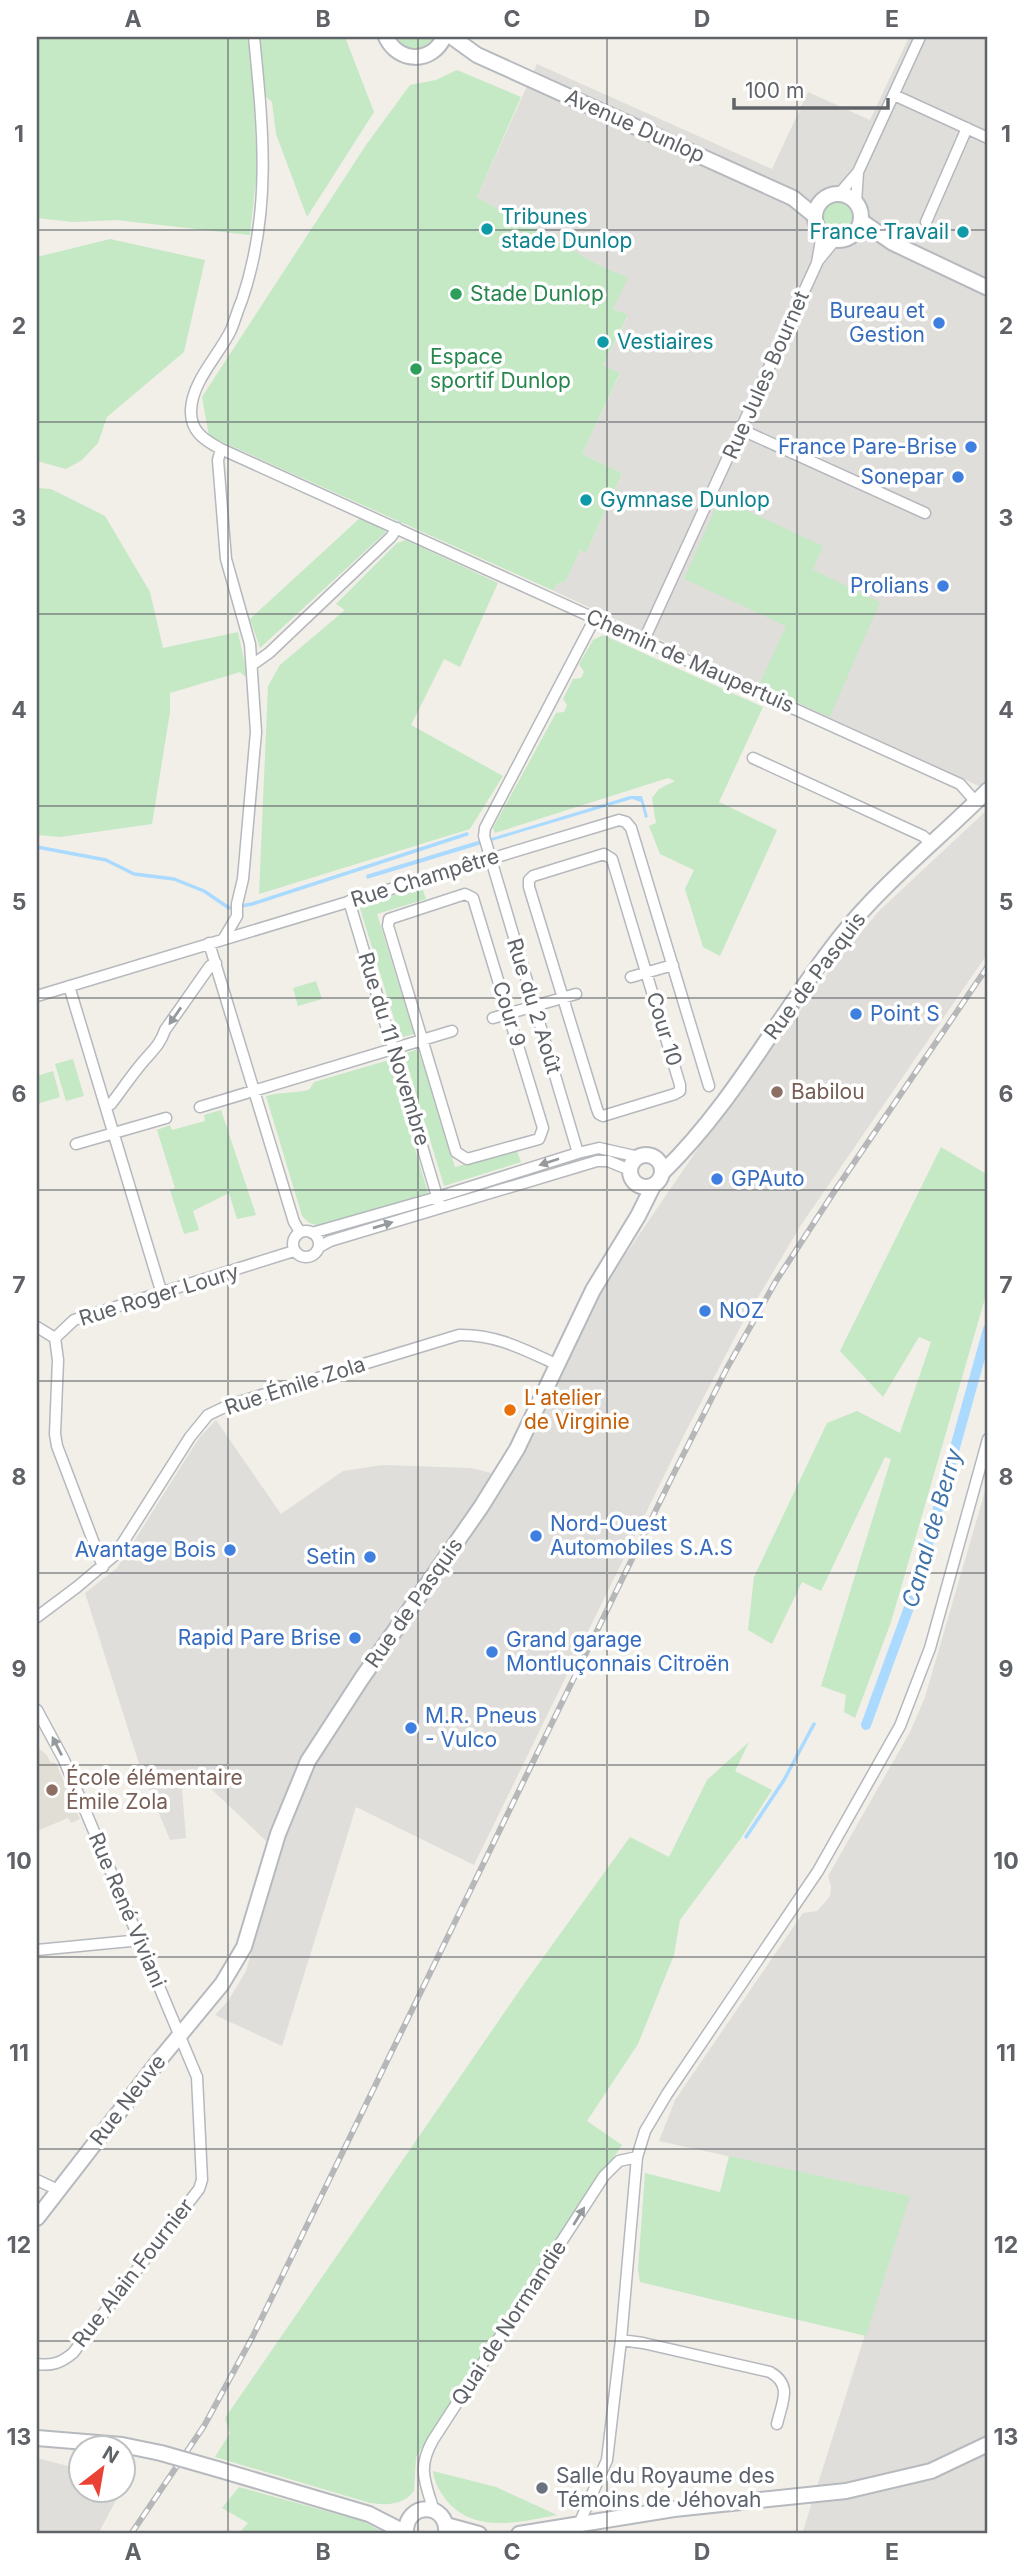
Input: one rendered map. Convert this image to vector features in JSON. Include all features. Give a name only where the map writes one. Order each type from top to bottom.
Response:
[{"type":"main road","points":[[386,37],[397,52],[407,57],[428,54],[440,42]]},
{"type":"main road","name":"Avenue Dunlop","points":[[452,37],[477,55]]},
{"type":"main road","name":"Avenue Dunlop","points":[[440,42],[477,55],[793,198],[815,216]]},
{"type":"main road","points":[[839,194],[846,195],[856,203],[858,227],[842,240],[829,237],[816,223],[815,216],[823,200],[839,194]]},
{"type":"main road","name":"Avenue Dunlop","points":[[793,198],[823,200]]},
{"type":"main road","points":[[858,227],[988,288]]},
{"type":"main road","name":"Rue de Pasquis","points":[[663,1172],[688,1147],[731,1092],[840,937],[890,882],[988,790]]},
{"type":"main road","points":[[656,1158],[688,1147]]},
{"type":"main road","points":[[648,1155],[656,1158],[663,1172],[660,1181],[644,1188],[633,1177],[635,1160],[648,1155]]},
{"type":"main road","name":"Rue de Pasquis","points":[[629,1231],[635,1211],[633,1177]]},
{"type":"main road","name":"Rue de Pasquis","points":[[222,1984],[244,1947],[278,1834],[308,1761],[481,1507],[517,1449],[593,1290],[653,1186]]},
{"type":"main road","name":"Rue Neuve","points":[[37,2218],[222,1984]]},
{"type":"main road","points":[[37,2438],[122,2445],[161,2453],[369,2514],[406,2534]]},
{"type":"main road","points":[[519,2534],[674,2509],[846,2491],[931,2471],[988,2444]]},
{"type":"main road","points":[[406,2534],[405,2527],[414,2514],[422,2509],[442,2516],[446,2530],[479,2534]]},
{"type":"main road","points":[[369,2514],[414,2514]]},
{"type":"street","name":"Chemin de Maupertuis","points":[[254,37],[264,131],[264,189],[258,239],[243,297],[230,330],[194,396],[192,423],[197,434],[221,449],[960,784],[976,802]]},
{"type":"street","points":[[839,194],[859,172],[920,37]]},
{"type":"street","points":[[894,95],[988,138]]},
{"type":"street","points":[[926,222],[967,128]]},
{"type":"street","points":[[856,203],[859,172]]},
{"type":"street","name":"Rue Jules Bournet","points":[[644,640],[829,237]]},
{"type":"street","points":[[741,430],[925,513]]},
{"type":"street","points":[[221,449],[218,460],[225,551],[250,644],[256,732],[243,879],[237,908],[224,938]]},
{"type":"street","points":[[252,665],[269,653],[373,555],[397,528]]},
{"type":"street","name":"Rue du 2 Août","points":[[578,1153],[484,836],[485,828],[595,618]]},
{"type":"street","points":[[753,758],[923,836],[932,844]]},
{"type":"street","name":"Rue Champêtre","points":[[37,996],[619,820],[626,822],[631,828],[673,965]]},
{"type":"street","name":"Cour 10","points":[[604,854],[612,859],[680,1091],[603,1116],[599,1114],[563,998],[528,887],[529,880],[533,876],[604,854]]},
{"type":"street","name":"Cour 9","points":[[465,894],[472,898],[509,1013],[544,1128],[539,1139],[467,1159],[456,1152],[389,919],[465,894]]},
{"type":"street","name":"Rue du 11 Novembre","points":[[349,901],[439,1202]]},
{"type":"street","points":[[209,943],[294,1222],[300,1232],[293,1239],[294,1251]]},
{"type":"street","points":[[106,1107],[152,1053],[210,966],[216,963]]},
{"type":"street","points":[[631,977],[673,965],[709,1086]]},
{"type":"street","points":[[69,986],[162,1294]]},
{"type":"street","points":[[494,1018],[576,994]]},
{"type":"street","points":[[200,1107],[452,1031]]},
{"type":"street","points":[[76,1144],[166,1118]]},
{"type":"street","name":"Rue Roger Loury","points":[[103,1567],[55,1434],[58,1360],[55,1338],[74,1321],[294,1251],[306,1258],[314,1255],[319,1247],[330,1241],[578,1153],[599,1148],[639,1157]]},
{"type":"street","name":"Rue Roger Loury","points":[[300,1232],[312,1233],[597,1161],[608,1161],[633,1177]]},
{"type":"street","points":[[312,1233],[318,1239],[319,1247]]},
{"type":"street","points":[[37,1327],[55,1338]]},
{"type":"street","name":"Rue Émile Zola","points":[[37,1617],[103,1567],[124,1544],[190,1437],[208,1415],[229,1405],[459,1335],[480,1334],[505,1340],[558,1365]]},
{"type":"street","points":[[579,2524],[607,2460],[621,2340],[637,2157],[645,2131],[653,2115],[797,1904],[888,1751],[912,1700],[930,1648],[988,1439]]},
{"type":"street","name":"Rue René Viviani","points":[[37,1710],[41,1724],[64,1759],[180,2034]]},
{"type":"street","points":[[37,1950],[141,1940]]},
{"type":"street","name":"Rue Alain Fournier","points":[[37,2364],[62,2362],[72,2353],[199,2189],[202,2180],[197,2077],[180,2034]]},
{"type":"street","name":"Quai de Normandie","points":[[434,2511],[427,2489],[424,2461],[434,2438],[604,2176],[619,2161],[637,2157]]},
{"type":"street","points":[[37,2180],[58,2190]]},
{"type":"street","points":[[621,2340],[771,2372],[782,2380],[785,2386],[777,2424]]},
{"type":"street","points":[[414,2514],[427,2489]]},
{"type":"shaded area","points":[[909,37],[988,37],[988,779],[981,787],[554,591],[557,584],[566,581],[580,550],[586,553],[622,473],[582,454],[620,374],[603,365],[628,316],[613,309],[627,278],[477,197],[537,64],[772,169],[808,92],[870,120]]},
{"type":"shaded area","points":[[988,809],[988,953],[801,1225],[741,1326],[686,1431],[474,1865],[356,1807],[282,2046],[215,2015],[228,2001],[246,1971],[280,1854],[190,1769],[181,1777],[186,1838],[170,1840],[141,1770],[85,1593],[117,1568],[199,1438],[216,1420],[281,1514],[343,1471],[382,1465],[471,1468],[508,1477],[561,1377],[606,1283],[699,1147],[840,957],[880,910]]},
{"type":"shaded area","points":[[988,1481],[988,2534],[802,2534],[909,2196],[659,2141],[675,2100],[803,1913],[817,1911],[830,1896],[828,1876],[910,1732],[925,1697]]},
{"type":"shaded area","name":"École élémentaire Émile Zola","points":[[37,1736],[38,1748],[47,1755],[50,1762],[56,1763],[80,1819],[71,1823],[68,1818],[37,1831]]},
{"type":"shaded area","points":[[37,2458],[66,2465],[66,2504],[114,2504],[98,2534],[37,2534]]},
{"type":"green space","points":[[37,37],[345,37],[374,112],[307,217],[276,134],[272,102],[253,86],[257,169],[250,235],[116,220],[73,222],[37,218]]},
{"type":"green space","points":[[395,37],[435,37],[426,46],[415,49],[404,46]]},
{"type":"green space","name":"Espace sportif Dunlop","points":[[457,70],[521,97],[477,197],[599,265],[628,278],[613,309],[628,315],[603,365],[620,373],[582,454],[622,473],[586,553],[580,550],[566,581],[557,584],[554,591],[209,436],[202,397],[366,145],[410,85],[436,80]]},
{"type":"green space","points":[[837,202],[843,203],[851,211],[851,223],[843,231],[837,232],[831,231],[823,223],[822,217],[823,211],[831,203]]},
{"type":"green space","points":[[110,239],[205,260],[184,352],[107,417],[98,443],[82,460],[66,469],[37,461],[37,257]]},
{"type":"green space","points":[[37,488],[51,489],[105,516],[150,592],[163,648],[238,632],[248,679],[240,672],[170,693],[170,712],[152,824],[60,837],[37,835]]},
{"type":"green space","points":[[720,498],[823,546],[813,570],[880,602],[830,717],[759,685],[786,626],[684,579]]},
{"type":"green space","points":[[360,518],[387,531],[260,648],[250,619]]},
{"type":"green space","points":[[406,540],[498,583],[460,667],[444,659],[411,725],[503,776],[470,829],[259,894],[268,686],[280,665],[345,610],[336,604],[397,543]]},
{"type":"green space","points":[[603,635],[763,707],[719,802],[777,830],[720,956],[703,947],[685,889],[694,870],[660,854],[649,826],[656,823],[652,798],[659,789],[675,781],[668,778],[495,833],[493,828],[556,713],[564,712],[567,705],[563,699],[573,679],[581,678],[584,672],[579,664],[593,640]]},
{"type":"green space","points":[[422,887],[426,899],[377,914],[414,1034],[400,1038],[359,905]]},
{"type":"green space","points":[[316,981],[322,999],[298,1006],[293,988]]},
{"type":"green space","points":[[418,1049],[455,1167],[517,1151],[521,1162],[444,1186],[404,1054]]},
{"type":"green space","points":[[73,1059],[84,1096],[66,1101],[55,1064]]},
{"type":"green space","points":[[389,1060],[428,1193],[325,1225],[312,1224],[302,1216],[266,1096],[309,1090],[314,1082]]},
{"type":"green space","points":[[53,1071],[60,1097],[37,1104],[37,1076]]},
{"type":"green space","points":[[221,1110],[256,1215],[237,1219],[229,1193],[193,1211],[199,1230],[184,1234],[170,1190],[175,1188],[157,1130],[170,1125],[172,1130],[205,1121],[204,1115]]},
{"type":"green space","points":[[941,1147],[988,1175],[988,1288],[891,1622],[855,1718],[844,1712],[846,1695],[821,1686],[891,1459],[885,1457],[821,1591],[802,1582],[772,1644],[748,1630],[754,1577],[827,1423],[857,1411],[900,1433],[931,1342],[919,1337],[883,1397],[840,1351]]},
{"type":"green space","points":[[749,1742],[735,1771],[772,1790],[741,1838],[680,1920],[674,1955],[638,2044],[587,2121],[622,2145],[416,2457],[414,2491],[399,2502],[370,2503],[215,2457],[230,2433],[225,2418],[524,1984],[630,1837],[669,1857],[707,1780]]},
{"type":"green space","points":[[729,2156],[910,2196],[866,2336],[640,2282],[638,2269],[645,2173],[720,2192]]},
{"type":"green space","points":[[433,2471],[496,2487],[557,2515],[499,2523],[471,2518],[447,2501],[438,2487]]},
{"type":"green space","points":[[239,2487],[362,2521],[387,2534],[245,2534],[240,2532],[248,2523],[222,2508]]},
{"type":"water","points":[[630,796],[642,796],[648,817],[645,818],[641,802],[632,799],[488,842],[488,839]]},
{"type":"water","points":[[481,840],[482,844],[367,879],[366,875]]},
{"type":"waterway","points":[[37,847],[106,860],[134,874],[174,879],[204,891],[229,908],[252,904],[467,834]]},
{"type":"waterway","name":"Canal de Berry","points":[[866,1725],[915,1591],[988,1329]]},
{"type":"waterway","points":[[746,1837],[784,1780],[814,1724]]},
{"type":"railway","points":[[131,2534],[204,2426],[253,2336],[727,1368],[776,1281],[988,966]]},
{"type":"place","name":"Tribunes stade Dunlop","points":[[487,229]]},
{"type":"place","name":"France Travail","points":[[963,232]]},
{"type":"place","name":"Stade Dunlop","points":[[456,294]]},
{"type":"place","name":"Bureau et Gestion","points":[[939,323]]},
{"type":"place","name":"Vestiaires","points":[[603,342]]},
{"type":"place","name":"Espace sportif Dunlop","points":[[416,369]]},
{"type":"place","name":"France Pare-Brise","points":[[971,447]]},
{"type":"place","name":"Sonepar","points":[[958,477]]},
{"type":"place","name":"Gymnase Dunlop","points":[[586,500]]},
{"type":"place","name":"Prolians","points":[[943,586]]},
{"type":"place","name":"Point S","points":[[856,1014]]},
{"type":"place","name":"Babilou","points":[[777,1092]]},
{"type":"place","name":"GPAuto","points":[[717,1179]]},
{"type":"place","name":"NOZ","points":[[705,1311]]},
{"type":"place","name":"L'atelier de Virginie","points":[[510,1410]]},
{"type":"place","name":"Nord-Ouest Automobiles S.A.S","points":[[536,1536]]},
{"type":"place","name":"Avantage Bois","points":[[230,1550]]},
{"type":"place","name":"Setin","points":[[370,1557]]},
{"type":"place","name":"Rapid Pare Brise","points":[[355,1638]]},
{"type":"place","name":"Grand garage Montluçonnais Citroën","points":[[492,1652]]},
{"type":"place","name":"M.R. Pneus - Vulco","points":[[411,1728]]},
{"type":"place","name":"École élémentaire Émile Zola","points":[[52,1790]]},
{"type":"place","name":"Salle du Royaume des Témoins de Jéhovah","points":[[542,2488]]}]
